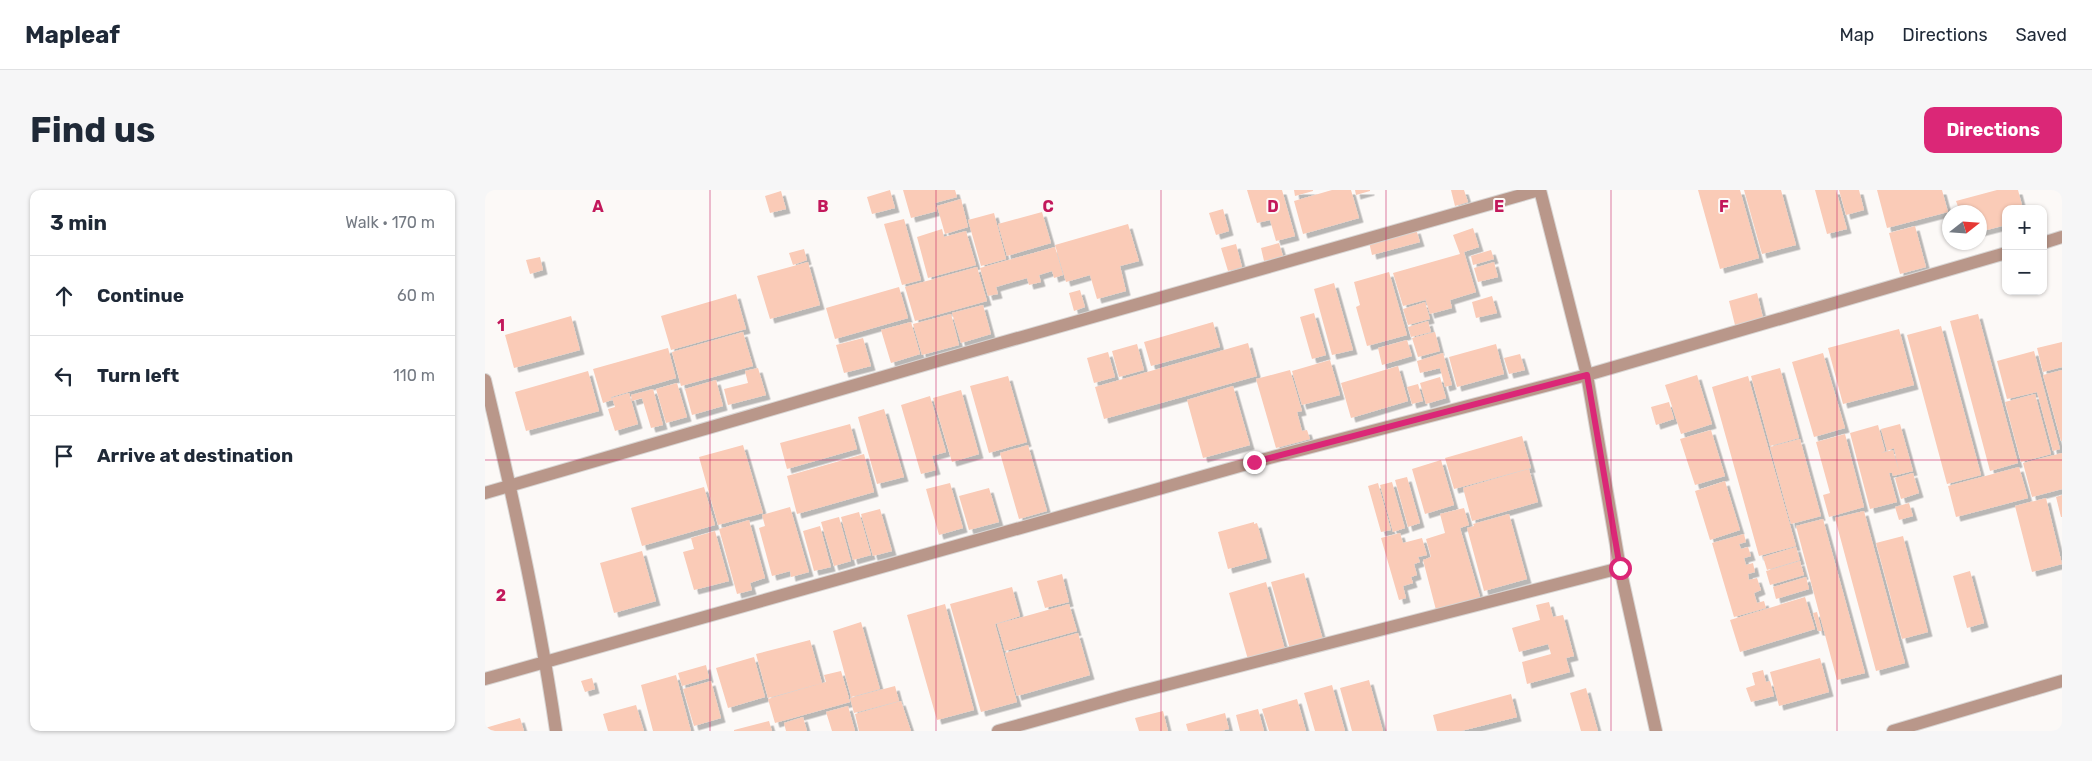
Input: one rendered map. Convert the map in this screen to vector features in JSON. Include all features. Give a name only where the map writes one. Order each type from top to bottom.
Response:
[{"type":"street","points":[[485,493],[960,355],[1540,190],[1587,375],[1620,568],[1656,731]]},
{"type":"street","points":[[2047,241],[2062,237]]},
{"type":"street","points":[[485,679],[1254,462],[1587,375],[2002,254]]},
{"type":"street","points":[[485,380],[510,486],[546,662],[555,731]]},
{"type":"street","points":[[998,731],[1127,695],[1620,568]]},
{"type":"street","points":[[1893,731],[2062,681]]},
{"type":"building","points":[[890,190],[895,208],[872,214],[867,197]]},
{"type":"building","points":[[903,190],[955,190],[957,197],[935,203],[937,211],[911,218]]},
{"type":"building","points":[[1247,190],[1282,190],[1295,236],[1276,241],[1270,220],[1257,223]]},
{"type":"building","points":[[1294,190],[1313,190],[1313,191],[1295,196]]},
{"type":"building","points":[[1332,190],[1351,190],[1359,218],[1303,234],[1294,201]]},
{"type":"building","points":[[1355,190],[1370,190],[1370,191],[1356,195]]},
{"type":"building","points":[[1451,190],[1464,190],[1468,202],[1455,206]]},
{"type":"building","points":[[1698,190],[1740,190],[1759,258],[1720,269]]},
{"type":"building","points":[[1744,190],[1781,190],[1796,245],[1762,254]]},
{"type":"building","points":[[1815,190],[1836,190],[1847,229],[1827,234]]},
{"type":"building","points":[[1839,190],[1859,190],[1864,210],[1846,215]]},
{"type":"building","points":[[1877,190],[1942,190],[1946,205],[1942,205],[1942,214],[1887,228]]},
{"type":"building","points":[[1997,190],[2018,190],[2022,205],[2002,205],[2002,226],[1987,230],[1987,205],[1957,205],[1956,201]]},
{"type":"building","points":[[781,191],[786,209],[770,213],[765,196]]},
{"type":"building","points":[[961,199],[968,227],[945,234],[937,206]]},
{"type":"building","points":[[1223,209],[1229,231],[1216,235],[1209,213]]},
{"type":"building","points":[[1042,212],[1051,243],[1007,256],[998,224]]},
{"type":"building","points":[[994,213],[1006,259],[981,266],[968,220]]},
{"type":"building","points":[[904,219],[921,280],[902,285],[884,224]]},
{"type":"building","points":[[1128,224],[1139,261],[1120,266],[1126,291],[1097,299],[1090,275],[1066,282],[1055,245]]},
{"type":"building","points":[[1915,226],[1926,267],[1900,274],[1889,233]]},
{"type":"building","points":[[1473,228],[1479,247],[1464,252],[1476,292],[1450,300],[1452,308],[1430,314],[1425,298],[1425,300],[1403,306],[1393,273],[1460,254],[1453,235]]},
{"type":"building","points":[[942,229],[944,237],[966,231],[976,265],[928,278],[917,237]]},
{"type":"building","points":[[1416,229],[1420,242],[1372,255],[1369,242]]},
{"type":"building","points":[[1279,243],[1283,256],[1264,261],[1261,248]]},
{"type":"building","points":[[1236,244],[1242,267],[1228,271],[1221,248]]},
{"type":"building","points":[[1055,247],[1063,275],[1054,278],[1052,271],[1039,275],[1041,282],[1029,285],[1027,278],[996,287],[998,294],[988,296],[980,268]]},
{"type":"building","points":[[804,249],[807,260],[793,265],[789,253]]},
{"type":"building","points":[[1491,250],[1494,259],[1473,265],[1471,256]]},
{"type":"building","points":[[540,257],[543,270],[530,274],[526,260]]},
{"type":"building","points":[[808,262],[820,305],[770,319],[757,276]]},
{"type":"building","points":[[1494,262],[1498,277],[1478,282],[1474,268]]},
{"type":"building","points":[[977,267],[987,301],[915,321],[905,287]]},
{"type":"building","points":[[1389,272],[1407,335],[1367,346],[1356,307],[1360,305],[1354,282]]},
{"type":"building","points":[[1334,283],[1353,350],[1332,355],[1314,289]]},
{"type":"building","points":[[899,287],[908,318],[835,339],[826,308]]},
{"type":"building","points":[[1080,290],[1085,307],[1074,311],[1069,293]]},
{"type":"building","points":[[1757,293],[1764,322],[1736,329],[1729,301]]},
{"type":"building","points":[[736,294],[746,329],[671,350],[661,316]]},
{"type":"building","points":[[1492,296],[1497,313],[1476,318],[1472,302]]},
{"type":"building","points":[[1425,302],[1430,319],[1408,325],[1403,309]]},
{"type":"building","points":[[983,305],[991,334],[961,343],[952,313]]},
{"type":"building","points":[[1314,313],[1326,355],[1312,359],[1300,317]]},
{"type":"building","points":[[951,314],[959,345],[922,355],[913,324]]},
{"type":"building","points":[[1978,314],[2018,463],[1990,471],[1950,321]]},
{"type":"building","points":[[571,316],[580,350],[514,368],[505,335]]},
{"type":"building","points":[[1428,321],[1431,332],[1411,337],[1408,327]]},
{"type":"building","points":[[911,322],[920,354],[891,363],[881,330]]},
{"type":"building","points":[[1213,322],[1220,347],[1151,366],[1144,342]]},
{"type":"building","points":[[1941,326],[1981,475],[1947,484],[1907,335]]},
{"type":"building","points":[[1899,329],[1914,385],[1843,404],[1828,348]]},
{"type":"building","points":[[743,332],[753,366],[681,386],[672,352]]},
{"type":"building","points":[[1435,332],[1440,351],[1418,357],[1412,338]]},
{"type":"building","points":[[863,338],[871,366],[844,373],[836,345]]},
{"type":"building","points":[[1407,340],[1412,356],[1382,365],[1378,348]]},
{"type":"building","points":[[2062,342],[2062,367],[2043,372],[2037,348]]},
{"type":"building","points":[[1248,343],[1257,376],[1104,419],[1095,387]]},
{"type":"building","points":[[1137,344],[1144,370],[1119,377],[1112,351]]},
{"type":"building","points":[[1496,344],[1504,374],[1457,387],[1449,357]]},
{"type":"building","points":[[668,348],[676,378],[611,397],[612,400],[603,403],[593,369]]},
{"type":"building","points":[[2034,351],[2060,449],[2053,451],[2037,392],[2007,399],[1997,361]]},
{"type":"building","points":[[1108,352],[1115,377],[1094,383],[1087,358]]},
{"type":"building","points":[[1443,353],[1452,385],[1445,387],[1440,368],[1420,373],[1417,361]]},
{"type":"building","points":[[1823,353],[1845,428],[1814,437],[1792,362]]},
{"type":"building","points":[[1520,354],[1525,370],[1509,374],[1504,358]]},
{"type":"building","points":[[1330,360],[1340,395],[1302,405],[1292,371]]},
{"type":"building","points":[[1398,366],[1408,401],[1351,418],[1341,383]]},
{"type":"building","points":[[758,368],[766,395],[728,405],[724,389],[748,383],[745,371]]},
{"type":"building","points":[[1780,368],[1799,438],[1770,446],[1751,376]]},
{"type":"building","points":[[1290,370],[1302,411],[1297,412],[1302,431],[1307,430],[1310,439],[1276,448],[1256,379]]},
{"type":"building","points":[[2062,370],[2062,441],[2061,441],[2043,375]]},
{"type":"building","points":[[588,371],[599,411],[526,431],[515,392]]},
{"type":"building","points":[[1697,375],[1712,424],[1681,434],[1665,385]]},
{"type":"building","points":[[1008,376],[1027,442],[989,453],[970,386]]},
{"type":"building","points":[[1748,376],[1796,546],[1759,556],[1712,387]]},
{"type":"building","points":[[1440,377],[1446,398],[1426,404],[1420,383]]},
{"type":"building","points":[[716,380],[723,406],[692,415],[685,389]]},
{"type":"building","points":[[677,383],[687,417],[666,423],[656,389]]},
{"type":"building","points":[[1418,384],[1423,401],[1412,404],[1407,387]]},
{"type":"building","points":[[1233,386],[1250,445],[1203,458],[1187,400]]},
{"type":"building","points":[[653,389],[663,425],[651,428],[642,398],[632,401],[631,395]]},
{"type":"building","points":[[961,390],[979,454],[952,462],[933,398]]},
{"type":"building","points":[[629,393],[638,424],[615,431],[608,409],[615,407],[612,398]]},
{"type":"building","points":[[2035,394],[2051,454],[2021,462],[2005,402]]},
{"type":"building","points":[[930,396],[946,452],[932,456],[936,470],[921,474],[901,405]]},
{"type":"building","points":[[1669,402],[1674,419],[1656,425],[1651,407]]},
{"type":"building","points":[[884,409],[904,477],[877,484],[858,417]]},
{"type":"building","points":[[850,424],[857,449],[787,469],[780,443]]},
{"type":"building","points":[[1900,424],[1913,471],[1893,476],[1892,473],[1889,473],[1897,502],[1870,509],[1850,433],[1878,425],[1885,451],[1881,453],[1893,450],[1899,471],[1894,448],[1887,451],[1881,429]]},
{"type":"building","points":[[1711,430],[1725,476],[1695,485],[1680,439]]},
{"type":"building","points":[[1845,434],[1864,507],[1829,517],[1823,495],[1830,493],[1816,442]]},
{"type":"building","points":[[1522,436],[1531,468],[1454,489],[1445,458]]},
{"type":"building","points":[[1800,439],[1821,516],[1791,524],[1770,447]]},
{"type":"building","points":[[743,445],[763,513],[718,525],[699,457]]},
{"type":"building","points":[[1028,445],[1047,511],[1019,519],[1000,453]]},
{"type":"building","points":[[2062,453],[2062,489],[2032,497],[2023,463]]},
{"type":"building","points":[[864,454],[874,492],[797,514],[787,476]]},
{"type":"building","points":[[1441,460],[1454,505],[1425,514],[1412,469]]},
{"type":"building","points":[[2019,467],[2028,498],[1956,517],[1948,486]]},
{"type":"building","points":[[1529,469],[1538,502],[1472,521],[1463,488]]},
{"type":"building","points":[[1913,473],[1919,493],[1901,499],[1895,478]]},
{"type":"building","points":[[1407,477],[1420,523],[1408,527],[1395,480]]},
{"type":"building","points":[[1725,481],[1740,530],[1710,540],[1695,491]]},
{"type":"building","points":[[1392,482],[1405,528],[1393,532],[1380,485]]},
{"type":"building","points":[[950,483],[963,528],[939,535],[926,489]]},
{"type":"building","points":[[1378,483],[1391,530],[1381,532],[1368,486]]},
{"type":"building","points":[[704,487],[715,525],[642,546],[631,508]]},
{"type":"building","points":[[989,488],[999,522],[969,530],[959,496]]},
{"type":"building","points":[[2062,495],[2062,517],[2061,517],[2056,497]]},
{"type":"building","points":[[2046,498],[2062,564],[2032,572],[2015,506]]},
{"type":"building","points":[[1909,503],[1913,516],[1899,520],[1895,507]]},
{"type":"building","points":[[790,507],[809,572],[791,577],[790,571],[772,576],[759,528],[765,526],[762,515]]},
{"type":"building","points":[[1464,508],[1469,525],[1460,528],[1480,597],[1436,610],[1423,560],[1431,557],[1426,539],[1445,533],[1440,514]]},
{"type":"building","points":[[880,509],[892,551],[873,556],[861,514]]},
{"type":"building","points":[[1864,511],[1905,663],[1876,671],[1835,518]]},
{"type":"building","points":[[859,512],[871,555],[853,560],[841,517]]},
{"type":"building","points":[[1509,514],[1527,579],[1484,591],[1467,528],[1474,526],[1473,524]]},
{"type":"building","points":[[839,517],[851,561],[834,566],[821,522]]},
{"type":"building","points":[[1823,519],[1865,673],[1837,680],[1796,526]]},
{"type":"building","points":[[749,520],[765,578],[750,583],[752,590],[737,594],[719,529]]},
{"type":"building","points":[[1254,522],[1254,524],[1257,523],[1267,558],[1228,569],[1218,532]]},
{"type":"building","points":[[820,526],[831,567],[814,571],[803,531]]},
{"type":"building","points":[[715,531],[729,581],[694,590],[683,552],[694,549],[691,538]]},
{"type":"building","points":[[1400,533],[1403,543],[1422,538],[1427,555],[1418,557],[1420,562],[1414,564],[1417,575],[1411,577],[1413,583],[1403,586],[1406,598],[1399,600],[1381,538]]},
{"type":"building","points":[[1744,534],[1746,542],[1739,544],[1741,549],[1748,547],[1751,556],[1744,558],[1746,565],[1753,563],[1755,572],[1748,574],[1749,580],[1757,578],[1761,590],[1754,593],[1757,603],[1764,601],[1766,608],[1734,617],[1712,543]]},
{"type":"building","points":[[1903,536],[1928,632],[1902,639],[1876,543]]},
{"type":"building","points":[[1796,547],[1800,560],[1767,570],[1763,557]]},
{"type":"building","points":[[642,551],[656,601],[614,613],[600,563]]},
{"type":"building","points":[[1800,561],[1804,575],[1770,585],[1766,571]]},
{"type":"building","points":[[1970,571],[1984,623],[1967,628],[1953,576]]},
{"type":"building","points":[[1304,573],[1323,640],[1290,649],[1271,582]]},
{"type":"building","points":[[1062,574],[1069,602],[1045,608],[1037,581]]},
{"type":"building","points":[[1806,577],[1809,589],[1776,599],[1773,587]]},
{"type":"building","points":[[1266,582],[1286,653],[1249,663],[1229,593]]},
{"type":"building","points":[[1012,587],[1020,616],[995,624],[1017,702],[981,712],[950,604]]},
{"type":"building","points":[[1805,597],[1815,629],[1740,652],[1730,620]]},
{"type":"building","points":[[1549,602],[1553,617],[1563,615],[1574,656],[1566,658],[1570,672],[1527,684],[1522,662],[1551,654],[1548,644],[1519,652],[1512,628],[1540,620],[1536,605]]},
{"type":"building","points":[[945,604],[974,710],[937,720],[907,615]]},
{"type":"building","points":[[1069,604],[1077,631],[1005,651],[997,624]]},
{"type":"building","points":[[1817,612],[1822,631],[1818,631],[1813,613]]},
{"type":"building","points":[[861,622],[880,689],[851,697],[833,631]]},
{"type":"building","points":[[1078,633],[1090,675],[1017,696],[1005,653]]},
{"type":"building","points":[[810,640],[822,683],[768,698],[756,654]]},
{"type":"building","points":[[754,657],[765,697],[728,708],[716,668]]},
{"type":"building","points":[[1820,658],[1829,692],[1779,706],[1770,672]]},
{"type":"building","points":[[706,665],[709,678],[682,686],[678,673]]},
{"type":"building","points":[[1763,670],[1766,682],[1770,681],[1774,696],[1751,702],[1746,688],[1755,685],[1752,673]]},
{"type":"building","points":[[841,671],[849,698],[847,699],[850,702],[775,723],[768,699],[826,682],[824,675]]},
{"type":"building","points":[[676,675],[691,731],[653,731],[641,685]]},
{"type":"building","points":[[592,678],[595,689],[585,692],[581,681]]},
{"type":"building","points":[[1369,680],[1383,731],[1352,731],[1340,688]]},
{"type":"building","points":[[711,681],[721,718],[694,726],[683,689]]},
{"type":"building","points":[[1332,685],[1345,731],[1315,731],[1304,693]]},
{"type":"building","points":[[895,686],[899,701],[854,713],[850,698]]},
{"type":"building","points":[[1586,688],[1598,731],[1581,731],[1570,693]]},
{"type":"building","points":[[1511,694],[1517,717],[1461,731],[1437,731],[1433,715]]},
{"type":"building","points":[[1297,699],[1306,731],[1269,731],[1262,709]]},
{"type":"building","points":[[901,701],[911,731],[859,731],[855,714]]},
{"type":"building","points":[[636,705],[644,731],[608,731],[603,714]]},
{"type":"building","points":[[848,706],[855,731],[832,731],[826,712]]},
{"type":"building","points":[[1258,709],[1264,731],[1240,731],[1236,715]]},
{"type":"building","points":[[1163,711],[1168,731],[1139,731],[1135,718]]},
{"type":"building","points":[[1225,713],[1229,729],[1221,731],[1188,731],[1186,724]]},
{"type":"building","points":[[803,717],[807,731],[786,731],[784,723]]},
{"type":"building","points":[[520,718],[524,731],[485,731],[485,728]]},
{"type":"building","points":[[769,721],[772,731],[734,731],[734,730]]},
{"type":"route","points":[[1254,462],[1587,375],[1620,568]]}]
